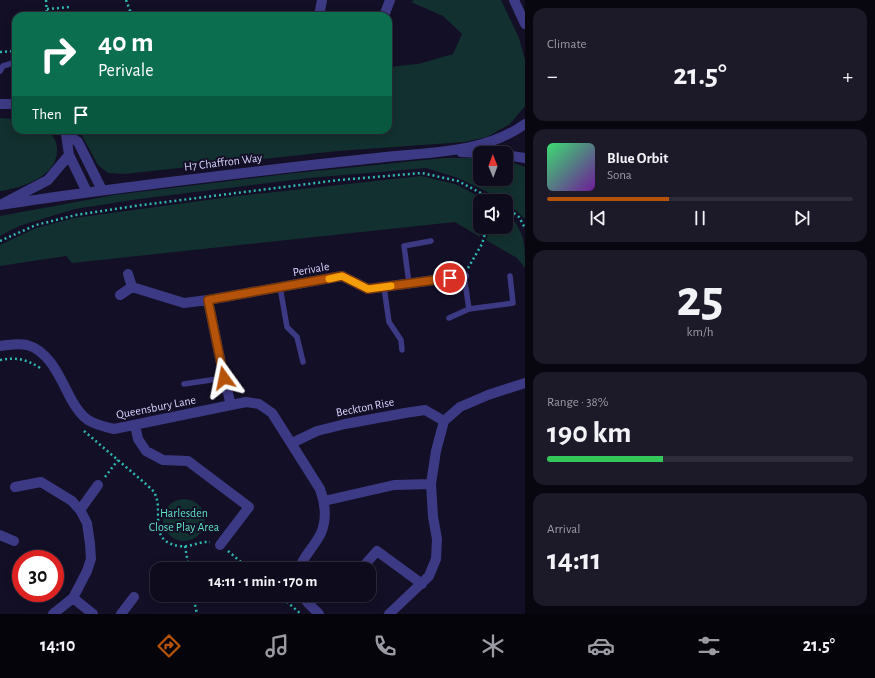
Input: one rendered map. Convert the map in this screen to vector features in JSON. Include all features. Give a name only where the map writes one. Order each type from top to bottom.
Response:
[{"type":"street","points":[[320,12],[322,0]]},
{"type":"street","points":[[386,12],[390,0]]},
{"type":"street","points":[[514,0],[525,23]]},
{"type":"street","points":[[0,104],[12,104]]},
{"type":"street","name":"H7 Chaffron Way","points":[[0,205],[102,190],[354,160],[449,151],[491,142],[515,131],[525,124]]},
{"type":"street","points":[[64,134],[69,155],[87,192]]},
{"type":"street","points":[[67,134],[78,142],[102,190]]},
{"type":"street","name":"H7 Chaffron Way","points":[[449,151],[473,153]]},
{"type":"street","points":[[0,205],[48,180],[69,155]]},
{"type":"street","points":[[513,156],[525,158]]},
{"type":"street","points":[[120,295],[132,287],[128,274]]},
{"type":"street","name":"Perivale","points":[[132,287],[184,303],[342,276],[368,289],[464,276]]},
{"type":"street","points":[[208,300],[224,378],[232,405]]},
{"type":"street","name":"Queensbury Lane","points":[[0,346],[14,344],[28,345],[39,351],[49,360],[77,409],[87,420],[100,426],[114,429],[246,402],[259,404],[272,413],[320,490],[324,501],[325,514],[321,533],[302,562]]},
{"type":"street","points":[[388,614],[429,576],[436,559],[437,539],[433,517],[431,484],[436,451],[444,421],[460,407],[488,395],[524,386]]},
{"type":"street","name":"Beckton Rise","points":[[292,443],[317,431],[345,424],[425,410],[444,421]]},
{"type":"street","points":[[135,424],[138,439],[146,451],[163,460],[188,461],[250,507],[220,545]]},
{"type":"street","points":[[15,487],[41,482],[72,501],[80,510],[87,523],[90,559],[87,571],[72,598],[53,614]]},
{"type":"street","points":[[324,501],[394,485],[431,484]]},
{"type":"street","points":[[80,510],[98,485]]},
{"type":"street","points":[[0,535],[14,541]]},
{"type":"street","points":[[367,562],[377,551],[422,584]]},
{"type":"street","points":[[120,614],[134,597]]},
{"type":"street","points":[[72,598],[93,614]]},
{"type":"street","points":[[307,602],[319,614]]},
{"type":"lane","points":[[0,71],[3,66],[12,63]]},
{"type":"lane","points":[[409,283],[404,246],[431,241]]},
{"type":"lane","points":[[464,276],[469,309]]},
{"type":"lane","points":[[449,318],[469,309],[513,303],[510,276]]},
{"type":"lane","points":[[280,287],[287,327],[297,337],[302,362]]},
{"type":"lane","points":[[384,287],[389,322],[401,340],[402,350]]},
{"type":"lane","points":[[184,384],[224,378]]},
{"type":"path","points":[[46,0],[46,12]]},
{"type":"path","points":[[126,0],[130,12]]},
{"type":"path","points":[[46,9],[70,7]]},
{"type":"path","points":[[0,52],[12,51]]},
{"type":"path","points":[[0,241],[36,224],[76,215],[142,205],[339,180],[422,173],[458,181],[483,194]]},
{"type":"path","points":[[513,213],[519,217],[525,228]]},
{"type":"path","points":[[464,276],[482,244],[485,234]]},
{"type":"path","points":[[0,360],[8,358],[23,359],[45,373]]},
{"type":"path","points":[[80,428],[155,493],[158,506],[158,525],[162,536],[171,544],[185,546],[207,541],[214,542],[220,545],[241,562]]},
{"type":"path","points":[[98,485],[118,460]]},
{"type":"path","points":[[185,546],[188,562]]},
{"type":"path","points":[[194,602],[196,614]]},
{"type":"path","points":[[287,602],[302,614]]},
{"type":"green space","points":[[414,0],[501,0],[519,38],[525,60],[525,106],[510,124],[487,137],[464,142],[338,151],[124,174],[108,173],[98,165],[81,134],[392,134],[392,67],[418,64],[453,54],[462,34],[443,16],[411,2]]},
{"type":"green space","points":[[0,118],[12,119],[12,134],[51,134],[56,143],[56,158],[46,173],[38,179],[18,187],[0,191]]},
{"type":"green space","points":[[444,158],[473,158],[473,185],[458,178],[426,168],[309,178],[139,199],[75,209],[19,226],[0,236],[0,216],[114,195],[286,174]]},
{"type":"green space","points":[[513,163],[525,167],[525,219],[513,208],[513,194],[491,194],[475,186],[513,186]]},
{"type":"green space","points":[[421,176],[455,184],[474,194],[473,194],[473,233],[455,222],[72,263],[66,256],[0,266],[0,245],[36,228],[74,218],[237,196]]},
{"type":"green space","points":[[513,220],[523,238],[525,268],[517,258],[486,240],[488,234],[513,234]]},
{"type":"green space","name":"Harlesden Close Play Area","points":[[180,499],[188,499],[196,502],[202,508],[205,520],[202,532],[196,538],[188,541],[180,541],[172,538],[166,532],[163,524],[163,516],[166,508],[172,502]]},
{"type":"slow traffic","points":[[329,279],[342,276],[368,289],[391,286]]},
{"type":"route","points":[[224,378],[208,300],[342,276],[368,289],[450,278]]}]
